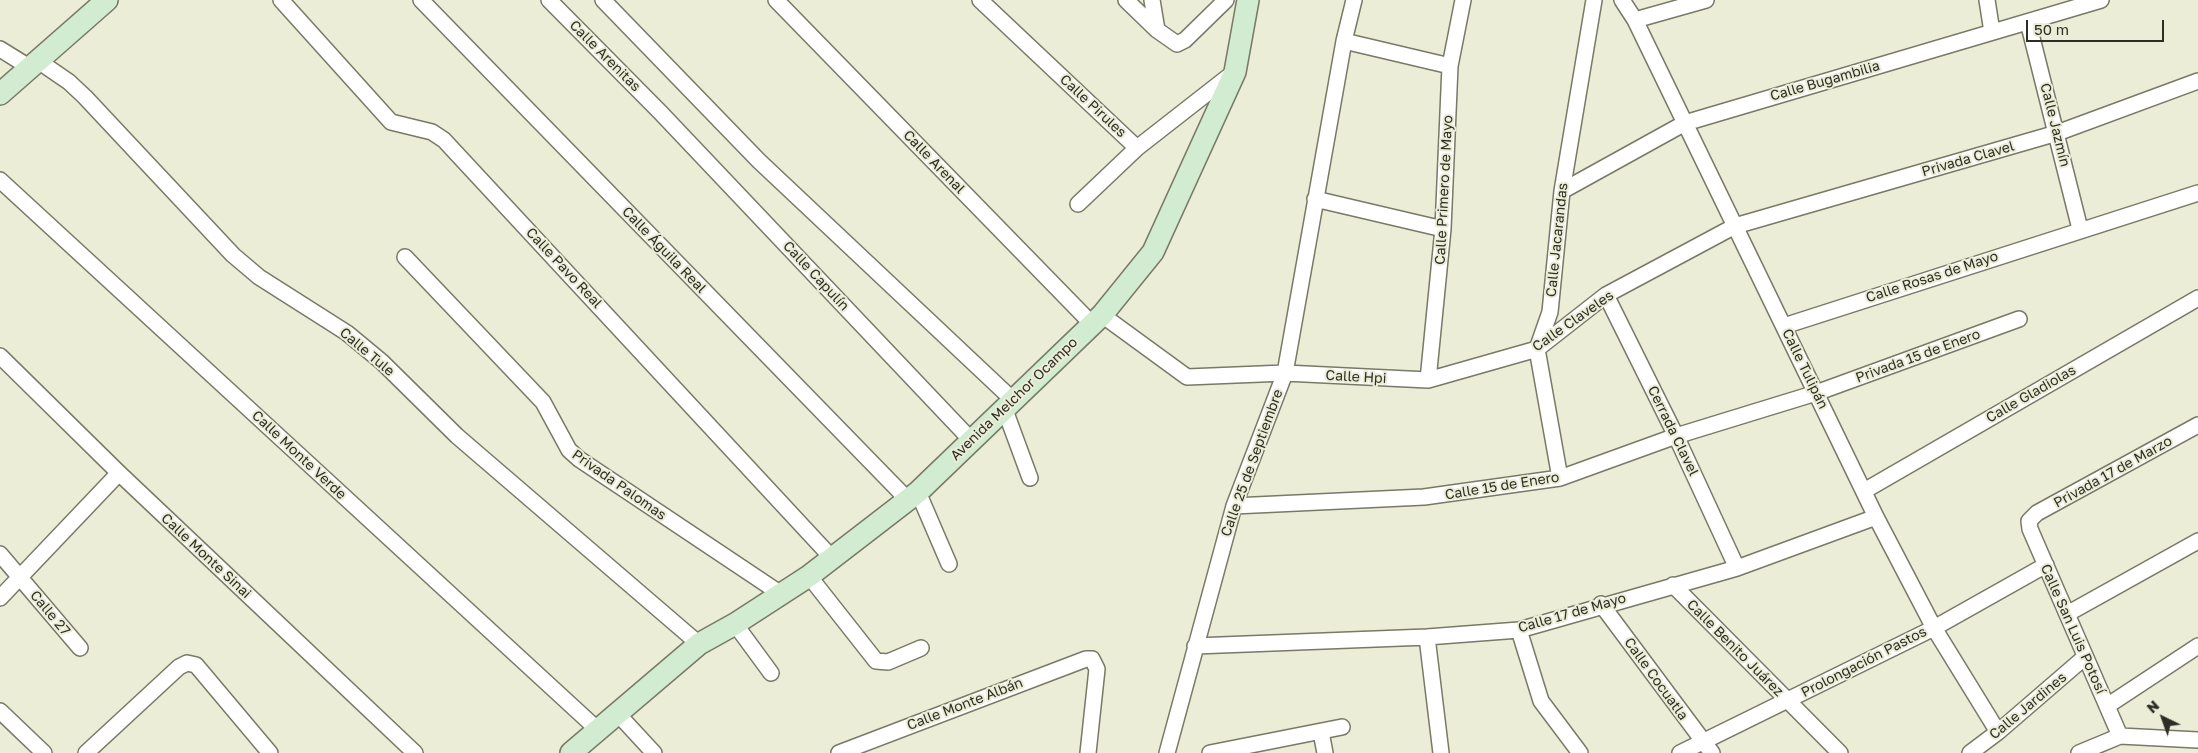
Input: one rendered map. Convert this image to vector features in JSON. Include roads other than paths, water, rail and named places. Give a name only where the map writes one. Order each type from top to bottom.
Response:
[{"type":"street","points":[[0,94],[33,63],[107,0]]},
{"type":"street","name":"Calle Pavo Real","points":[[281,0],[391,122],[432,132],[444,140],[833,559]]},
{"type":"street","name":"Calle Águila Real","points":[[421,0],[913,496]]},
{"type":"street","name":"Calle Arenitas","points":[[549,0],[660,112]]},
{"type":"street","points":[[604,0],[759,161],[1010,405],[1030,478]]},
{"type":"street","name":"Calle Arenal","points":[[776,0],[1097,319],[1187,377],[1284,373]]},
{"type":"street","name":"Calle Pirules","points":[[980,0],[1137,148],[1234,72]]},
{"type":"street","points":[[1126,0],[1157,30],[1174,43],[1181,42],[1226,0]]},
{"type":"street","points":[[1152,0],[1157,30]]},
{"type":"street","name":"Avenida Melchor Ocampo","points":[[571,753],[699,644],[735,624],[809,576],[913,496],[1010,405],[1097,319],[1153,252],[1234,72],[1248,0]]},
{"type":"street","name":"Calle 25 de Septiembre","points":[[1167,753],[1234,506],[1284,373],[1344,41],[1354,0]]},
{"type":"street","name":"Calle Primero de Mayo","points":[[1428,380],[1443,229],[1450,66],[1463,0]]},
{"type":"street","name":"Calle Jacarandas","points":[[1560,478],[1537,350],[1550,312],[1562,191],[1594,0]]},
{"type":"street","name":"Calle Tulipán","points":[[1622,0],[1635,20],[1876,517],[1934,628],[1998,732]]},
{"type":"street","points":[[1635,20],[1706,0]]},
{"type":"street","points":[[1987,0],[1992,32]]},
{"type":"street","name":"Calle Bugambilia","points":[[1562,191],[1685,123],[2101,0]]},
{"type":"street","name":"Calle Jazmín","points":[[2028,22],[2080,229]]},
{"type":"street","points":[[1344,41],[1450,66]]},
{"type":"street","name":"Calle Tule","points":[[0,49],[33,63],[69,82],[86,97],[233,255],[259,278],[347,333],[382,362],[457,436],[699,644]]},
{"type":"street","name":"Privada Clavel","points":[[1735,226],[2057,133],[2198,81]]},
{"type":"street","name":"Calle Capulín","points":[[660,112],[972,441]]},
{"type":"street","points":[[1078,204],[1137,148]]},
{"type":"street","name":"Calle Monte Verde","points":[[0,180],[598,730]]},
{"type":"street","name":"Calle Rosas de Mayo","points":[[1784,326],[2080,229],[2198,193]]},
{"type":"street","points":[[1315,199],[1443,229]]},
{"type":"street","name":"Calle Claveles","points":[[1428,380],[1537,350],[1606,295],[1735,226]]},
{"type":"street","name":"Privada Palomas","points":[[405,257],[543,402],[569,450],[579,460],[781,594]]},
{"type":"street","name":"Cerrada Clavel","points":[[1606,295],[1676,436],[1737,568]]},
{"type":"street","name":"Calle Gladiolas","points":[[1864,491],[2198,298]]},
{"type":"street","name":"Privada 15 de Enero","points":[[1816,392],[2020,318]]},
{"type":"street","name":"Calle Monte Sinai","points":[[0,356],[119,473],[415,753]]},
{"type":"street","name":"Calle Hpi","points":[[1284,373],[1428,380]]},
{"type":"street","name":"Calle 15 de Enero","points":[[1234,506],[1424,497],[1560,478],[1676,436],[1816,392]]},
{"type":"street","name":"Privada 17 de Marzo","points":[[2029,521],[2037,513],[2198,425]]},
{"type":"street","points":[[0,598],[119,473]]},
{"type":"street","points":[[913,496],[949,564]]},
{"type":"street","name":"Calle 17 de Mayo","points":[[1195,646],[1427,637],[1519,630],[1601,604],[1737,568],[1876,517]]},
{"type":"street","name":"Calle San Luis Potosí","points":[[2029,521],[2030,529],[2120,736]]},
{"type":"street","points":[[2067,614],[2198,540]]},
{"type":"street","name":"Calle 27","points":[[0,554],[80,648]]},
{"type":"street","name":"Prolongación Pastos","points":[[1680,753],[1707,748],[1788,701],[1934,628],[2046,565]]},
{"type":"street","points":[[809,576],[876,661],[888,662],[921,648]]},
{"type":"street","name":"Calle Benito Juárez","points":[[1673,585],[1840,753]]},
{"type":"street","name":"Calle Cocuatla","points":[[1601,604],[1707,748]]},
{"type":"street","points":[[735,624],[770,674]]},
{"type":"street","points":[[1519,630],[1541,701],[1580,753]]},
{"type":"street","points":[[1427,637],[1442,753]]},
{"type":"street","points":[[2107,706],[2198,646]]},
{"type":"street","name":"Calle Jardines","points":[[1970,753],[1998,732],[2085,657]]},
{"type":"street","name":"Calle Monte Albán","points":[[839,753],[1080,660],[1092,659],[1097,669],[1088,753]]},
{"type":"street","points":[[86,753],[179,667],[187,663],[196,665],[263,750]]},
{"type":"street","points":[[0,710],[44,753]]},
{"type":"street","points":[[618,712],[654,753]]},
{"type":"street","points":[[1210,753],[1235,750],[1342,727]]},
{"type":"street","points":[[1321,732],[1325,753]]},
{"type":"street","points":[[2079,753],[2120,736],[2198,740]]}]
